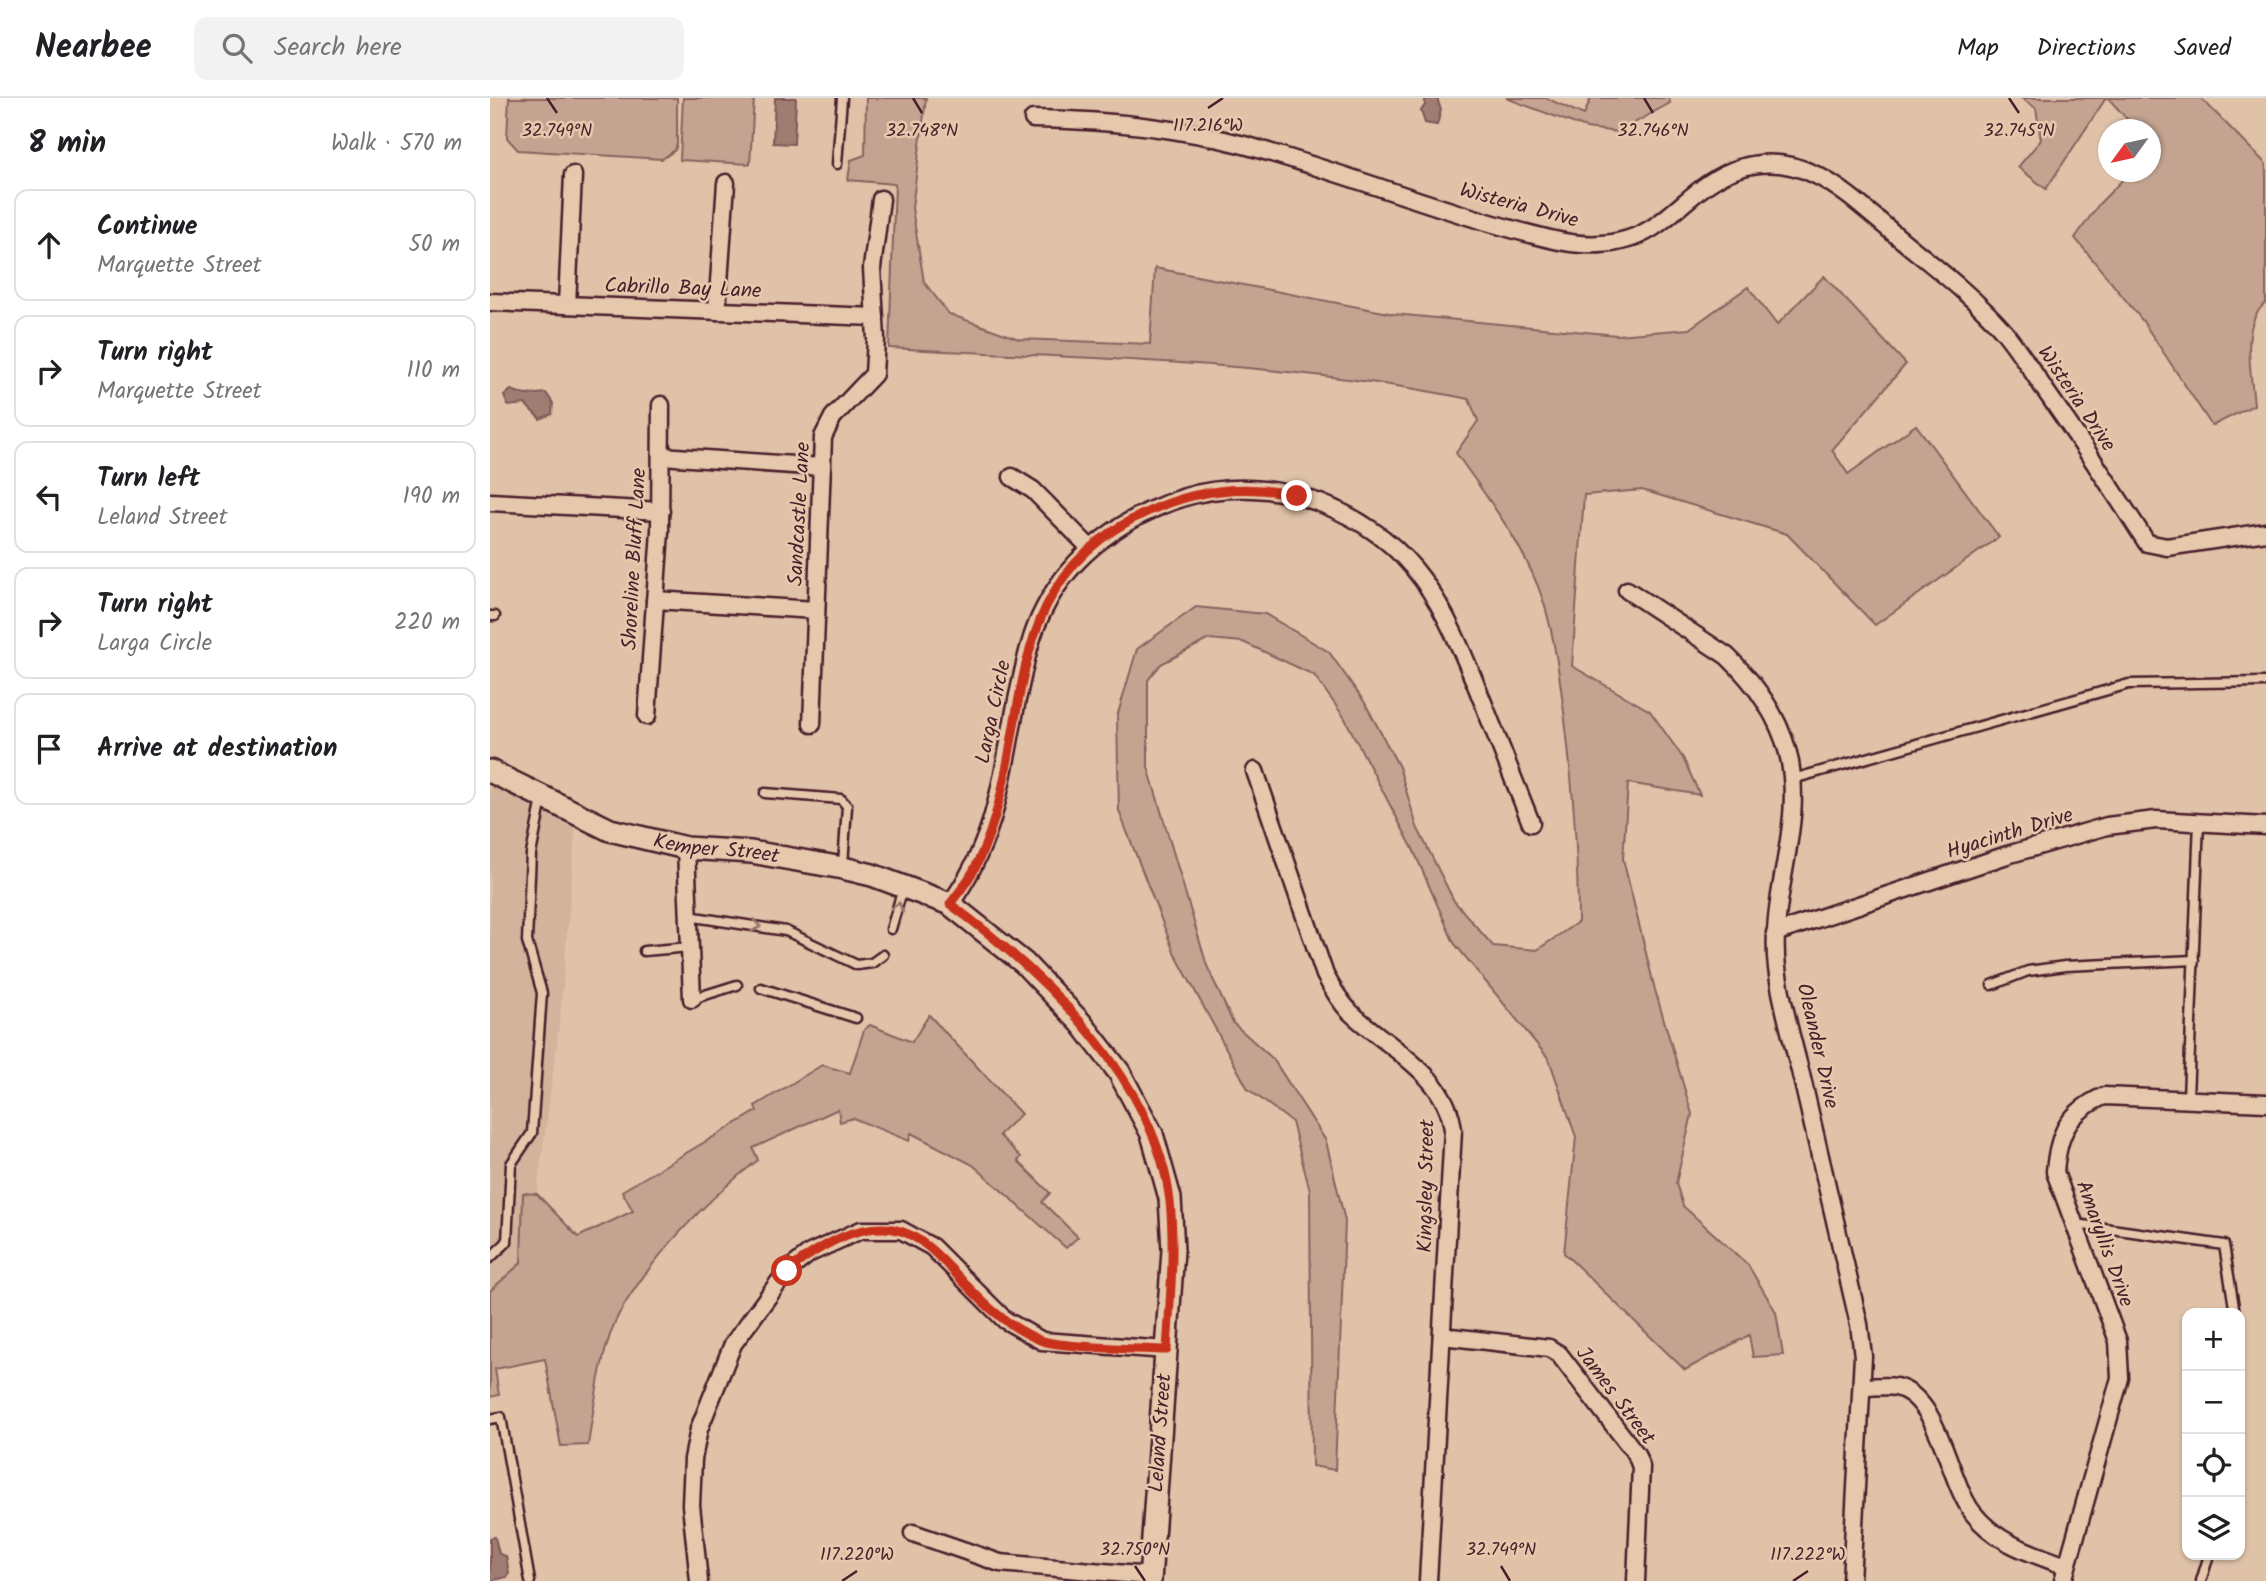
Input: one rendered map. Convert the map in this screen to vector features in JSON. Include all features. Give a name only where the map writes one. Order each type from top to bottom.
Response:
[{"type":"street","name":"Wisteria Drive","points":[[1033,119],[1079,120],[1244,145],[1549,239],[1583,244],[1615,242],[1641,233],[1656,225],[1700,187],[1728,173],[1756,164],[1796,166],[1832,181],[1984,310],[2021,354],[2147,543],[2167,547],[2266,532]]},
{"type":"street","points":[[567,305],[573,175]]},
{"type":"street","points":[[717,311],[726,183]]},
{"type":"street","name":"Sandcastle Lane","points":[[812,724],[823,437],[833,417],[874,374],[872,268],[881,199]]},
{"type":"street","name":"Cabrillo Bay Lane","points":[[490,302],[875,317]]},
{"type":"street","name":"Shoreline Bluff Lane","points":[[647,716],[660,511],[661,405]]},
{"type":"street","points":[[661,456],[822,467]]},
{"type":"street","points":[[1012,477],[1033,490],[1090,548]]},
{"type":"street","name":"Larga Circle","points":[[950,904],[976,867],[990,831],[1025,662],[1042,612],[1058,585],[1090,548],[1119,527],[1160,506],[1204,492],[1232,489],[1297,496],[1360,522],[1406,558],[1442,606],[1531,823]]},
{"type":"street","points":[[490,502],[660,511]]},
{"type":"street","name":"Oleander Drive","points":[[1627,590],[1727,656],[1745,675],[1779,727],[1793,779],[1793,819],[1778,894],[1775,933],[1777,970],[1859,1324],[1864,1387],[1851,1581]]},
{"type":"street","points":[[655,600],[816,610]]},
{"type":"street","name":"Kemper Street","points":[[490,771],[610,830],[686,848],[751,852],[843,869],[904,886],[950,904]]},
{"type":"street","name":"Kingsley Street","points":[[1255,771],[1325,975],[1336,995],[1349,1010],[1423,1073],[1447,1103],[1451,1116],[1428,1581]]},
{"type":"street","name":"Hyacinth Drive","points":[[1775,933],[2007,855],[2107,826],[2156,820],[2266,826]]},
{"type":"street","points":[[686,848],[692,999]]},
{"type":"street","name":"Leland Street","points":[[950,904],[989,933],[1043,983],[1101,1047],[1136,1100],[1152,1134],[1170,1198],[1173,1250],[1150,1578]]},
{"type":"street","name":"Amaryllis Drive","points":[[2065,1573],[2120,1378],[2118,1341],[2055,1172],[2057,1148],[2068,1124],[2084,1105],[2104,1096],[2266,1103]]},
{"type":"street","points":[[699,1581],[691,1505],[693,1459],[699,1429],[733,1344],[787,1271],[810,1253],[861,1230],[901,1230],[932,1247],[1005,1320],[1042,1341],[1167,1350]]},
{"type":"street","name":"James Street","points":[[1442,1336],[1537,1345],[1559,1354],[1636,1454],[1641,1467],[1636,1581]]},
{"type":"street","points":[[1864,1387],[1896,1387],[1911,1394],[1922,1406],[1941,1441],[1954,1479],[1975,1515],[2011,1546],[2065,1573]]},
{"type":"street","points":[[913,1533],[1000,1563],[1150,1578]]},
{"type":"lane","points":[[837,164],[842,98]]},
{"type":"lane","points":[[1793,779],[2129,684],[2266,681]]},
{"type":"lane","points":[[765,793],[841,799],[847,806],[843,869]]},
{"type":"lane","points":[[490,1258],[507,1242],[511,1164],[532,1133],[542,993],[527,942],[531,854],[543,797]]},
{"type":"lane","points":[[2189,1098],[2200,821]]},
{"type":"lane","points":[[891,929],[904,886]]},
{"type":"lane","points":[[688,916],[786,931],[858,965],[865,966],[883,955]]},
{"type":"lane","points":[[644,951],[690,947]]},
{"type":"lane","points":[[1992,985],[2028,971],[2065,966],[2194,960]]},
{"type":"lane","points":[[692,999],[737,985]]},
{"type":"lane","points":[[761,988],[856,1018]]},
{"type":"lane","points":[[2076,1224],[2224,1245],[2234,1308]]},
{"type":"lane","points":[[490,1419],[501,1416],[530,1581]]},
{"type":"lane","points":[[2201,1581],[2207,1560]]},
{"type":"shaded area","points":[[509,98],[677,98],[677,144],[675,150],[662,159],[518,150],[507,138]]},
{"type":"shaded area","points":[[683,98],[754,98],[750,164],[680,160]]},
{"type":"shaded area","points":[[775,98],[796,98],[794,144],[773,143]]},
{"type":"shaded area","points":[[866,98],[926,98],[912,208],[924,282],[949,314],[1019,339],[1150,344],[1155,268],[1394,314],[1617,335],[1689,329],[1748,287],[1777,325],[1824,276],[1906,364],[1832,450],[1848,474],[1916,425],[1999,537],[1875,625],[1787,534],[1642,490],[1584,495],[1572,666],[1650,711],[1683,758],[1700,795],[1628,783],[1623,859],[1655,990],[1692,1114],[1676,1183],[1683,1206],[1748,1265],[1776,1312],[1783,1355],[1753,1357],[1749,1335],[1685,1370],[1564,1253],[1576,1137],[1549,1059],[1454,943],[1413,849],[1344,717],[1314,675],[1243,642],[1209,639],[1161,664],[1148,680],[1148,767],[1207,966],[1233,1023],[1273,1059],[1326,1141],[1345,1221],[1335,1470],[1312,1466],[1310,1191],[1292,1122],[1248,1089],[1174,952],[1119,811],[1117,717],[1137,649],[1196,607],[1265,614],[1329,652],[1365,703],[1399,767],[1417,827],[1454,901],[1493,946],[1537,950],[1578,922],[1576,846],[1568,745],[1557,659],[1543,600],[1516,542],[1456,453],[1478,421],[1469,399],[1326,376],[1253,369],[889,348],[895,184],[848,180],[851,160],[865,155]]},
{"type":"shaded area","points":[[1425,98],[1437,98],[1441,110],[1437,125],[1425,123],[1421,111]]},
{"type":"shaded area","points":[[1506,98],[1546,98],[1584,115],[1591,98],[1669,98],[1670,103],[1618,132],[1586,128]]},
{"type":"shaded area","points":[[2021,98],[2106,98],[2046,189],[2018,167],[2041,140],[2036,108]]},
{"type":"shaded area","points":[[2108,98],[2201,98],[2266,164],[2266,303],[2252,323],[2249,350],[2254,405],[2212,426],[2142,320],[2075,238],[2099,204],[2120,182],[2161,182],[2161,119],[2127,119]]},
{"type":"shaded area","points":[[511,390],[526,395],[546,393],[553,403],[552,414],[540,419],[525,404],[508,406],[504,396]]},
{"type":"shaded area","points":[[490,777],[576,821],[560,1019],[537,1194],[524,1193],[521,1263],[490,1291]]},
{"type":"shaded area","points":[[929,1015],[1021,1114],[999,1135],[1021,1157],[1018,1161],[1050,1193],[1042,1202],[1078,1237],[1066,1248],[973,1165],[911,1133],[909,1141],[853,1118],[840,1122],[838,1109],[753,1148],[758,1160],[700,1211],[647,1272],[619,1314],[607,1343],[588,1445],[561,1446],[545,1359],[495,1369],[499,1395],[490,1397],[490,1291],[521,1263],[523,1193],[537,1194],[578,1237],[633,1211],[622,1191],[757,1111],[755,1106],[822,1065],[850,1073],[864,1030],[870,1025],[912,1042]]},
{"type":"shaded area","points":[[495,1537],[499,1554],[506,1556],[509,1573],[507,1577],[490,1581],[490,1538]]},
{"type":"route","points":[[787,1271],[810,1253],[861,1230],[901,1230],[932,1247],[1005,1320],[1042,1341],[1167,1350],[1173,1250],[1170,1198],[1152,1134],[1136,1100],[1119,1072],[1081,1023],[1024,963],[950,904],[976,867],[990,831],[1025,662],[1033,636],[1048,600],[1072,568],[1090,548],[1119,527],[1174,501],[1204,492],[1232,489],[1265,490],[1297,496]]}]
